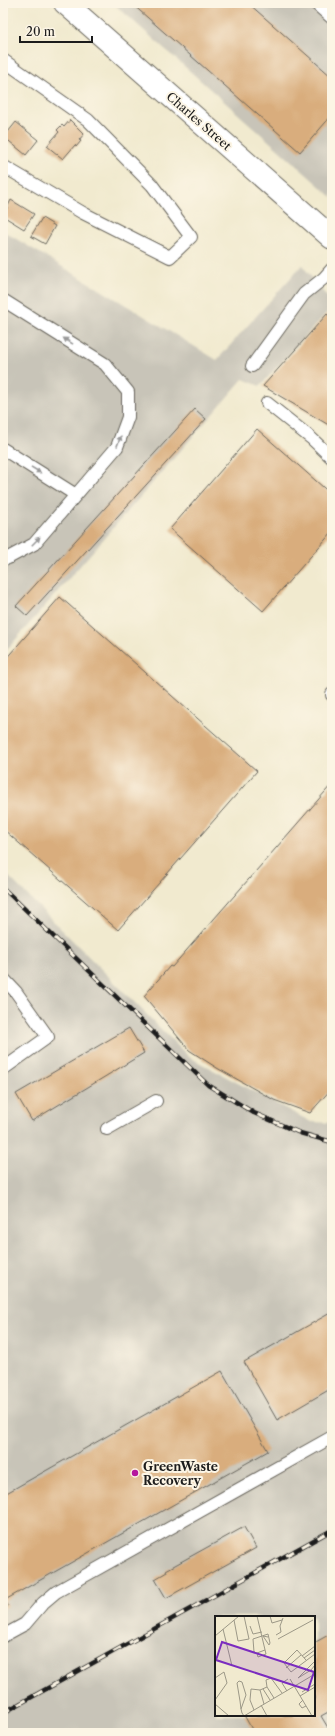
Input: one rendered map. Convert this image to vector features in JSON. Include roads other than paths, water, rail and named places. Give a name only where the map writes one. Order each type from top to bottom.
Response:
[{"type":"street","name":"Charles Street","points":[[65,3],[332,238]]},
{"type":"lane","points":[[315,3],[332,18]]},
{"type":"lane","points":[[3,60],[88,120],[152,185],[191,237],[170,257],[84,213],[3,166]]},
{"type":"lane","points":[[252,366],[304,294],[324,278],[332,269]]},
{"type":"lane","points":[[3,300],[105,364],[128,392],[128,418],[117,447],[34,544],[8,558],[3,559]]},
{"type":"lane","points":[[267,403],[311,438],[332,458]]},
{"type":"lane","points":[[3,450],[76,495]]},
{"type":"lane","points":[[3,978],[16,992],[48,1037],[3,1069]]},
{"type":"lane","points":[[107,1129],[156,1101]]},
{"type":"lane","points":[[3,1636],[25,1624],[43,1603],[56,1592],[332,1437]]},
{"type":"railway","points":[[3,888],[208,1085],[254,1113],[300,1133],[332,1142]]},
{"type":"railway","points":[[3,1713],[332,1530]]},
{"type":"place","name":"GreenWaste Recovery","points":[[135,1473]]}]
